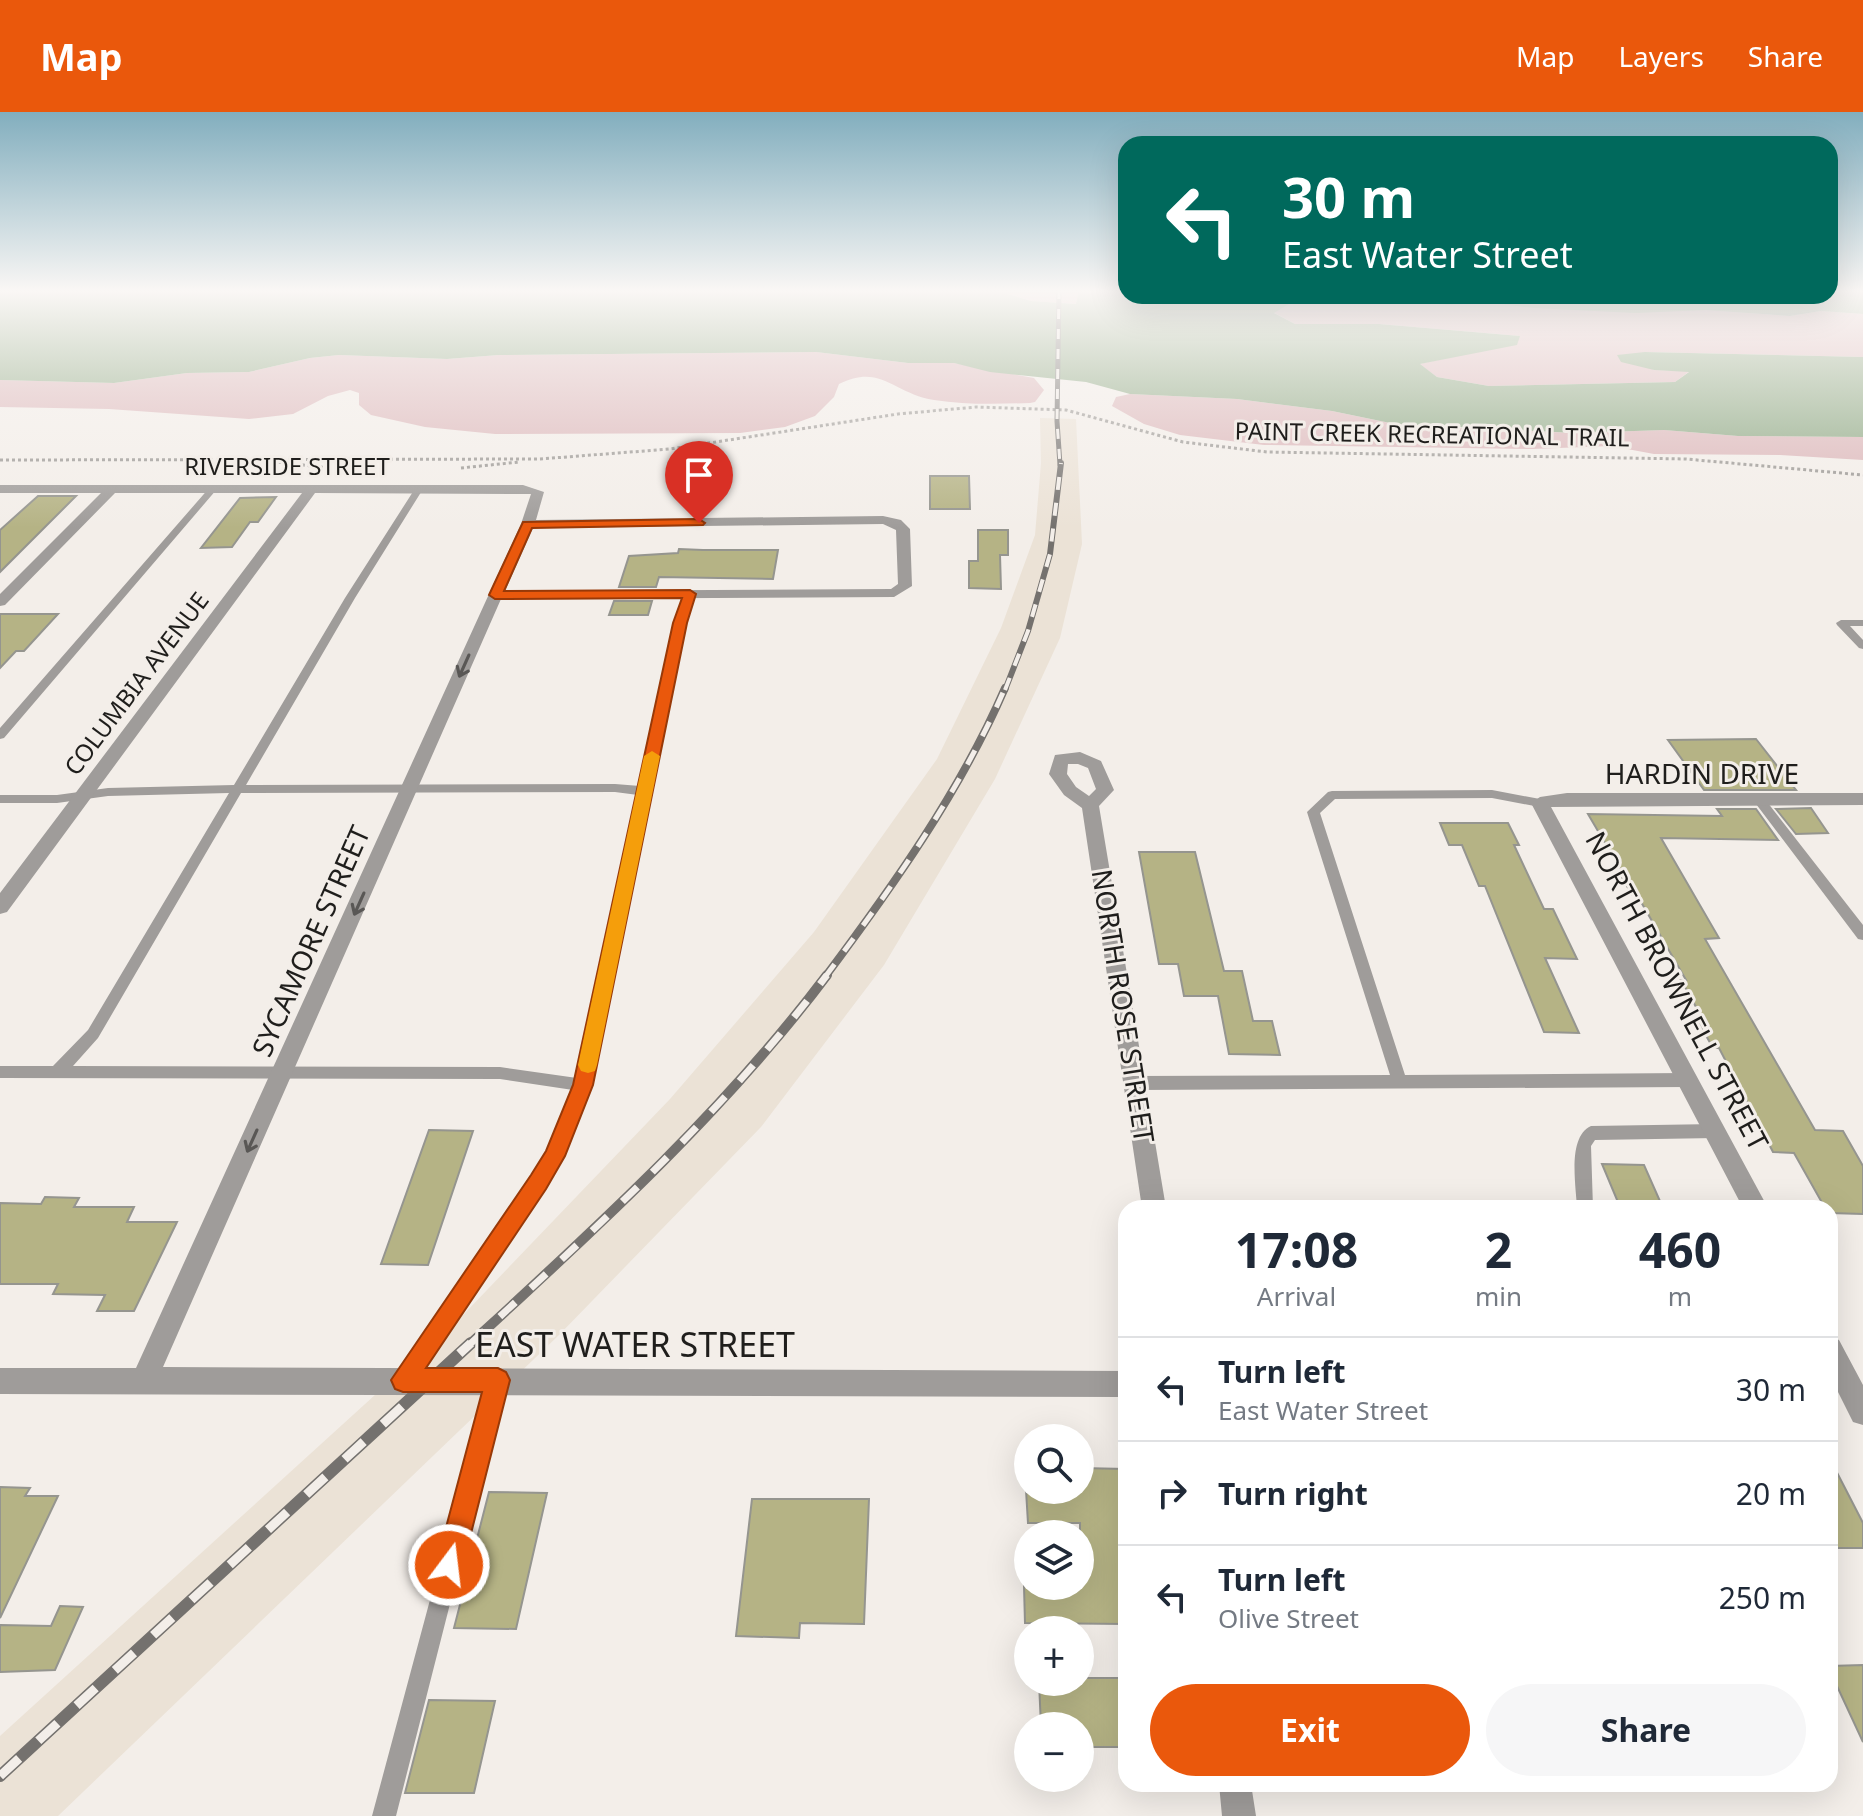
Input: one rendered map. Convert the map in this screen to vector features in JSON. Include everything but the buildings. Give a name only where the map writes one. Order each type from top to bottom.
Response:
[{"type":"street","name":"RIVERSIDE STREET","points":[[0,489],[531,489],[539,496],[528,524]]},
{"type":"street","points":[[0,602],[112,489]]},
{"type":"street","name":"COLUMBIA AVENUE","points":[[0,907],[311,489]]},
{"type":"street","points":[[495,595],[902,590],[905,586],[903,529],[896,523],[883,520],[528,524]]},
{"type":"street","name":"SYCAMORE STREET","points":[[144,1380],[528,524]]},
{"type":"street","name":"HARDIN DRIVE","points":[[1540,803],[1567,799],[1863,799]]},
{"type":"street","name":"NORTH BROWNELL STREET","points":[[1540,803],[1752,1200]]},
{"type":"street","name":"NORTH ROSE STREET","points":[[1090,805],[1137,1083],[1153,1200]]},
{"type":"street","points":[[1838,1365],[1863,1412]]},
{"type":"street","name":"EAST WATER STREET","points":[[0,1381],[1118,1384]]},
{"type":"street","points":[[1236,1792],[1239,1816]]},
{"type":"lane","points":[[0,735],[213,489]]},
{"type":"lane","points":[[57,1072],[93,1034],[236,789],[419,489]]},
{"type":"lane","points":[[403,1380],[539,1182],[554,1156],[583,1085],[680,623],[690,594]]},
{"type":"lane","points":[[1863,623],[1841,623],[1863,646]]},
{"type":"lane","points":[[0,799],[108,792],[236,789],[615,788],[644,791]]},
{"type":"lane","points":[[1399,1081],[1313,812],[1332,795],[1492,794],[1540,803]]},
{"type":"lane","points":[[1760,801],[1863,935]]},
{"type":"lane","points":[[0,1072],[500,1073],[583,1085]]},
{"type":"lane","points":[[1137,1083],[1686,1080]]},
{"type":"lane","points":[[1585,1200],[1583,1145],[1591,1133],[1716,1131]]},
{"type":"lane","points":[[384,1816],[498,1380]]},
{"type":"path","name":"PAINT CREEK RECREATIONAL TRAIL","points":[[0,460],[540,459],[657,451],[898,414],[976,407],[1066,410],[1183,442],[1245,450],[1330,455],[1686,459],[1863,475]]},
{"type":"path","points":[[455,469],[540,459]]},
{"type":"path","points":[[263,460],[327,468]]},
{"type":"shaded area","points":[[0,369],[264,369],[249,372],[187,373],[114,383],[0,380]]},
{"type":"shaded area","points":[[264,369],[983,369],[1034,378],[1044,390],[1035,402],[1030,403],[958,403],[920,397],[877,378],[854,378],[839,384],[834,397],[815,416],[785,427],[740,433],[495,434],[425,427],[371,415],[359,405],[359,393],[350,390],[328,396],[293,414],[249,419],[109,409],[0,407],[0,380],[114,383],[187,373],[249,372]]},
{"type":"shaded area","points":[[976,369],[1426,369],[1437,377],[1489,386],[1675,382],[1689,372],[1648,369],[1863,369],[1863,437],[1738,436],[1664,430],[1575,433],[1395,424],[1332,411],[1237,399],[1130,394],[1086,382]]},
{"type":"shaded area","points":[[1425,369],[1690,371],[1675,382],[1489,386],[1437,377]]},
{"type":"shaded area","points":[[1130,394],[1237,399],[1332,411],[1395,424],[1437,427],[1575,433],[1664,430],[1738,436],[1863,437],[1863,460],[1780,455],[1654,454],[1611,446],[1532,449],[1264,445],[1180,435],[1144,424],[1112,406],[1116,397]]},
{"type":"shaded area","points":[[1040,418],[1076,419],[1082,544],[1060,638],[995,779],[884,965],[761,1127],[559,1335],[58,1816],[0,1816],[0,1736],[464,1314],[670,1099],[814,932],[937,759],[1001,628],[1035,535],[1041,463]]},
{"type":"railway","points":[[1058,369],[1060,465]]},
{"type":"railway","points":[[1005,690],[1028,631],[1050,554],[1061,463]]},
{"type":"railway","points":[[825,977],[924,837],[967,764],[1005,688]]},
{"type":"railway","points":[[469,1345],[610,1213],[701,1122],[745,1075],[827,975]]},
{"type":"railway","points":[[0,1776],[471,1343]]},
{"type":"slow traffic","points":[[588,1065],[652,756]]},
{"type":"route","points":[[449,1565],[498,1380],[403,1380],[539,1182],[554,1156],[583,1085],[680,623],[690,594],[495,595],[528,524],[699,523]]}]
